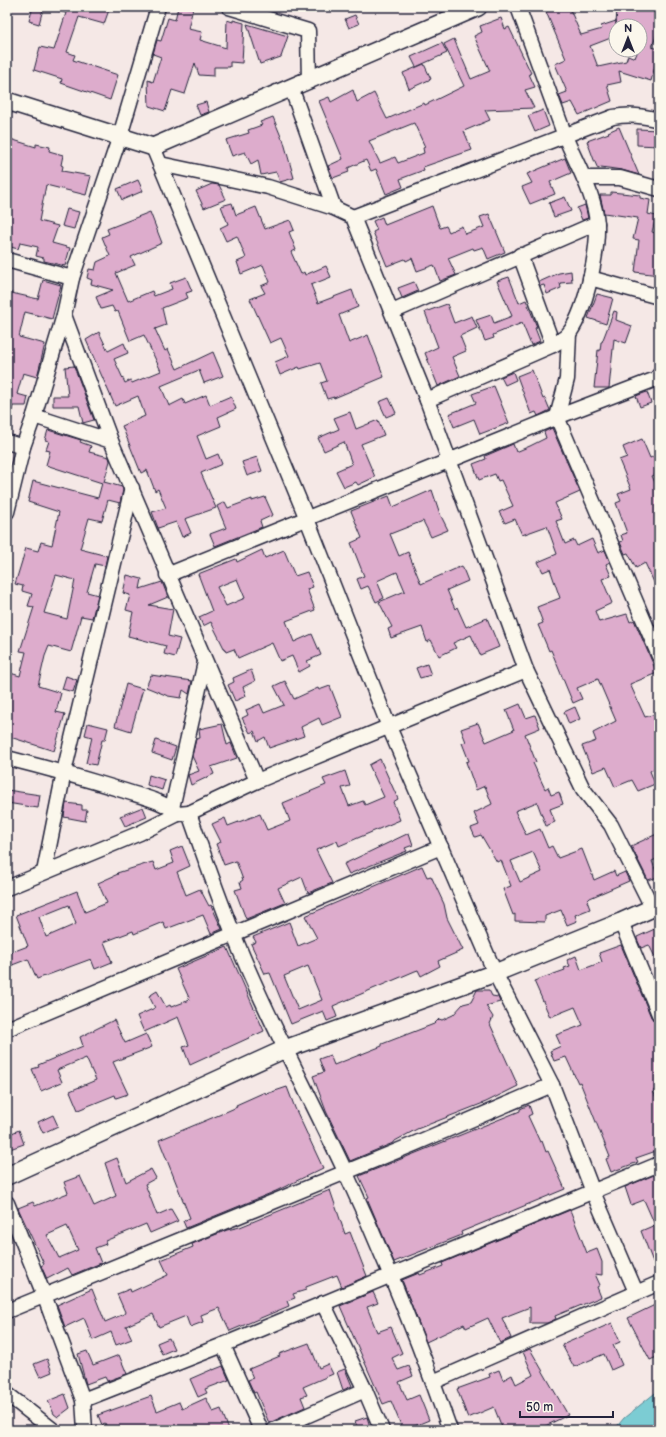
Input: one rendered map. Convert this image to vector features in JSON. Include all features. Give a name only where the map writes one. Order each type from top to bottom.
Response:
[{"type":"street","points":[[7,512],[23,447],[34,416],[64,315],[72,278],[120,136],[158,7]]},
{"type":"street","points":[[229,7],[308,30],[309,81]]},
{"type":"street","points":[[7,101],[153,146],[291,87],[309,81],[451,12],[478,7]]},
{"type":"street","points":[[427,400],[553,345],[569,333],[580,314],[590,278],[596,247],[597,223],[584,178],[565,136],[518,7]]},
{"type":"street","points":[[291,87],[334,208]]},
{"type":"street","points":[[353,217],[613,117],[626,114],[659,120]]},
{"type":"street","points":[[153,146],[307,519],[388,727],[495,973],[552,1085],[593,1192],[636,1292]]},
{"type":"street","points":[[7,1176],[285,1049],[495,973],[621,922],[655,906],[611,825],[582,789],[526,670],[427,400],[353,217],[334,208],[268,188],[160,164]]},
{"type":"street","points":[[584,178],[620,178],[659,189]]},
{"type":"street","points":[[392,312],[520,255],[597,223]]},
{"type":"street","points":[[520,255],[553,345]]},
{"type":"street","points":[[7,260],[72,278]]},
{"type":"street","points":[[590,278],[659,297]]},
{"type":"street","points":[[64,315],[111,441],[132,488],[167,575],[257,782]]},
{"type":"street","points":[[569,333],[567,379],[557,417],[659,656]]},
{"type":"street","points":[[167,575],[557,417],[658,381]]},
{"type":"street","points":[[34,416],[111,441]]},
{"type":"street","points":[[7,442],[23,447]]},
{"type":"street","points":[[44,872],[64,772],[132,488]]},
{"type":"street","points":[[205,662],[180,812],[285,1049],[345,1172],[391,1276],[433,1382],[450,1430]]},
{"type":"street","points":[[7,888],[140,833],[180,812],[257,782],[526,670]]},
{"type":"street","points":[[7,758],[64,772],[156,801],[180,812]]},
{"type":"street","points":[[7,1029],[441,847]]},
{"type":"street","points":[[621,922],[659,1014]]},
{"type":"street","points":[[7,1311],[552,1085]]},
{"type":"street","points":[[83,1400],[223,1345],[659,1164]]},
{"type":"street","points":[[7,1203],[44,1295],[83,1400],[85,1430]]},
{"type":"street","points":[[433,1382],[659,1283]]},
{"type":"street","points":[[324,1303],[366,1390],[382,1430]]},
{"type":"street","points":[[223,1345],[261,1430]]},
{"type":"street","points":[[274,1430],[366,1390]]},
{"type":"street","points":[[7,1394],[53,1430]]},
{"type":"water","points":[[659,1390],[659,1430],[614,1430],[624,1418]]},
{"type":"building","points":[[33,7],[43,9],[39,24],[29,21]]},
{"type":"building","points":[[56,7],[110,7],[104,24],[79,17],[67,52],[75,55],[73,60],[118,75],[110,100],[61,83],[62,79],[34,70],[40,47],[54,50],[66,13],[56,10]]},
{"type":"building","points":[[178,7],[193,8],[188,29],[202,32],[200,40],[226,48],[227,20],[244,23],[242,63],[230,62],[230,67],[214,67],[214,76],[199,75],[195,63],[185,94],[172,90],[165,111],[149,106],[148,80],[153,82],[161,57],[153,54],[157,40],[161,41],[168,18],[175,20]]},
{"type":"building","points":[[544,7],[569,7],[581,35],[602,29],[601,26],[608,24],[608,39],[590,46],[598,67],[626,61],[627,58],[648,58],[648,18],[616,18],[617,7],[659,10],[659,28],[652,47],[659,49],[659,51],[651,81],[619,71],[621,82],[607,85],[612,101],[579,115],[572,102],[563,105],[559,95],[567,92],[555,64],[566,59]]},
{"type":"building","points":[[355,15],[359,24],[349,28],[345,19]]},
{"type":"building","points":[[501,18],[505,29],[509,27],[531,73],[529,74],[535,87],[525,90],[534,108],[485,110],[490,120],[464,131],[472,150],[423,167],[424,170],[400,179],[403,187],[386,194],[376,169],[371,171],[366,160],[348,168],[349,172],[333,178],[328,166],[343,159],[319,101],[329,97],[331,102],[353,90],[357,102],[374,93],[387,119],[424,103],[425,105],[464,86],[444,44],[454,39],[471,79],[490,71],[474,36],[482,32],[480,26]],"holes":[[[414,123],[425,147],[423,148],[424,153],[398,163],[395,157],[380,163],[369,141]]]},
{"type":"building","points":[[247,24],[288,36],[281,57],[260,64]]},
{"type":"building","points":[[442,43],[447,53],[416,67],[411,57]]},
{"type":"building","points":[[424,64],[431,79],[409,89],[403,73]]},
{"type":"building","points":[[206,102],[209,112],[200,115],[196,105]]},
{"type":"building","points":[[543,110],[549,126],[535,132],[528,116]]},
{"type":"building","points":[[273,117],[283,139],[294,178],[280,182],[276,172],[261,175],[258,160],[251,164],[245,152],[232,156],[226,140],[249,133],[248,130],[262,125],[260,122]]},
{"type":"building","points":[[619,127],[639,175],[622,170],[601,167],[598,169],[594,160],[587,141],[609,133],[608,132]]},
{"type":"building","points":[[637,129],[659,130],[659,146],[637,145]]},
{"type":"building","points":[[7,138],[36,147],[36,144],[50,147],[49,151],[63,155],[61,165],[63,166],[62,171],[91,176],[86,195],[46,185],[39,221],[58,226],[52,243],[70,248],[65,266],[44,261],[44,258],[36,256],[38,247],[20,243],[18,249],[7,246]]},
{"type":"building","points":[[565,158],[571,173],[550,182],[555,194],[530,204],[522,187],[532,183],[527,174]]},
{"type":"building","points":[[138,180],[143,191],[122,200],[117,189]]},
{"type":"building","points":[[212,184],[219,185],[226,199],[204,208],[196,191]]},
{"type":"building","points":[[611,192],[640,195],[640,198],[650,200],[648,214],[656,216],[652,232],[659,234],[659,275],[635,272],[639,240],[633,239],[638,218],[604,213],[600,195],[611,195]]},
{"type":"building","points":[[565,197],[571,211],[554,217],[549,203]]},
{"type":"building","points":[[232,203],[236,215],[256,207],[265,229],[290,220],[294,230],[289,232],[296,250],[291,252],[301,274],[304,272],[305,275],[326,266],[331,277],[311,285],[318,303],[352,290],[358,307],[339,315],[349,343],[368,335],[384,377],[334,398],[327,399],[321,383],[327,381],[320,363],[300,369],[299,367],[280,375],[275,362],[289,356],[281,338],[270,343],[250,299],[265,293],[261,286],[270,282],[263,265],[241,274],[237,262],[246,258],[237,236],[226,241],[220,228],[228,224],[221,206]]},
{"type":"building","points":[[585,205],[588,218],[582,220],[577,208]]},
{"type":"building","points":[[432,206],[440,228],[446,226],[449,232],[462,226],[465,234],[484,227],[480,217],[489,214],[505,252],[488,259],[483,247],[474,250],[473,248],[448,258],[456,275],[440,281],[434,265],[417,271],[412,258],[387,266],[373,232],[377,230],[373,221],[382,217],[385,225]]},
{"type":"building","points":[[67,209],[79,212],[74,229],[62,226]]},
{"type":"building","points":[[150,212],[162,243],[131,257],[135,265],[116,273],[128,301],[152,291],[154,296],[172,289],[170,283],[186,277],[192,291],[186,293],[188,298],[162,308],[166,325],[155,329],[165,351],[168,349],[177,369],[213,352],[223,376],[204,383],[199,370],[161,386],[169,406],[183,399],[185,404],[206,395],[210,405],[231,396],[236,409],[218,417],[221,426],[197,436],[206,459],[218,454],[222,464],[201,473],[216,508],[185,519],[191,533],[182,537],[176,522],[158,528],[152,512],[166,508],[158,489],[155,491],[147,470],[141,473],[122,426],[145,416],[138,396],[115,406],[86,340],[99,332],[108,351],[124,343],[128,353],[114,359],[125,383],[131,380],[132,383],[161,371],[144,335],[130,341],[118,311],[115,312],[112,306],[101,309],[96,297],[113,290],[91,284],[92,280],[87,278],[89,269],[95,270],[97,262],[110,256],[102,237],[109,234],[107,229]]},
{"type":"building","points":[[571,271],[572,282],[560,283],[561,288],[547,294],[544,285],[540,286],[539,282],[559,273]]},
{"type":"building","points":[[509,277],[519,303],[526,300],[537,327],[535,328],[540,341],[531,345],[522,323],[493,335],[494,338],[485,341],[476,320],[491,315],[494,323],[512,316],[497,281]]},
{"type":"building","points":[[43,280],[61,285],[52,319],[25,312],[19,337],[45,344],[37,377],[23,373],[17,394],[28,397],[26,406],[13,406],[10,417],[7,417],[7,292],[38,299]]},
{"type":"building","points":[[414,282],[418,291],[402,298],[398,288]]},
{"type":"building","points":[[597,294],[613,298],[606,324],[588,318]]},
{"type":"building","points":[[447,304],[454,323],[472,316],[477,328],[460,336],[466,351],[452,357],[460,376],[438,386],[425,353],[438,347],[425,312]]},
{"type":"building","points":[[614,311],[617,312],[616,320],[632,326],[626,343],[614,339],[609,388],[594,388],[598,350],[600,351],[601,342]]},
{"type":"building","points":[[74,366],[94,420],[83,423],[79,406],[53,406],[53,396],[68,396],[65,367]]},
{"type":"building","points":[[532,370],[543,399],[545,398],[550,410],[538,416],[536,412],[531,414],[517,376]]},
{"type":"building","points":[[513,372],[516,380],[505,385],[501,377]]},
{"type":"building","points":[[494,386],[509,423],[480,434],[474,419],[454,427],[449,414],[476,403],[472,394]]},
{"type":"building","points":[[647,392],[651,403],[640,407],[636,396]]},
{"type":"building","points":[[389,398],[396,413],[386,417],[379,402]]},
{"type":"building","points":[[350,412],[356,429],[378,420],[384,435],[361,444],[375,477],[358,485],[356,482],[344,487],[336,471],[352,464],[344,442],[324,451],[318,438],[339,429],[334,418]]},
{"type":"building","points":[[552,428],[580,492],[555,503],[562,519],[556,521],[565,544],[574,540],[577,546],[592,539],[598,553],[605,550],[610,562],[606,564],[611,576],[602,579],[612,603],[595,611],[599,622],[627,614],[630,622],[634,620],[657,673],[630,684],[645,717],[659,713],[659,750],[655,751],[659,766],[650,771],[655,784],[638,791],[632,780],[615,787],[606,767],[593,772],[582,746],[596,741],[593,733],[616,721],[598,679],[577,688],[582,699],[573,703],[551,650],[549,651],[538,625],[543,623],[537,607],[560,598],[550,569],[543,572],[538,562],[557,554],[547,526],[522,535],[515,519],[505,523],[499,512],[513,506],[501,480],[498,481],[495,474],[479,480],[473,464],[486,459],[485,456],[513,444],[516,452],[530,446],[546,438],[544,432]]},
{"type":"building","points":[[48,430],[81,440],[80,442],[91,446],[89,452],[109,457],[110,461],[104,482],[122,487],[123,490],[120,503],[108,500],[102,521],[89,518],[80,549],[107,556],[105,566],[95,564],[87,592],[98,595],[92,618],[81,616],[71,652],[49,646],[45,656],[38,686],[61,693],[56,712],[65,714],[54,751],[7,736],[7,672],[20,676],[26,652],[20,651],[34,607],[28,606],[32,594],[22,591],[23,586],[15,584],[26,548],[38,551],[41,542],[52,545],[59,512],[28,502],[33,481],[98,498],[102,483],[46,465],[50,451],[46,450],[49,441],[45,440]],"holes":[[[56,575],[75,580],[67,619],[44,613]]]},
{"type":"building","points":[[642,439],[650,458],[659,454],[659,473],[652,476],[659,491],[659,593],[645,563],[636,568],[628,553],[625,554],[620,542],[623,541],[621,535],[627,533],[616,503],[621,501],[618,494],[631,489],[619,460],[627,457],[623,447]]},
{"type":"building","points":[[257,457],[262,471],[247,476],[242,462]]},
{"type":"building","points":[[432,490],[440,514],[448,530],[431,537],[423,521],[390,534],[399,556],[408,552],[421,584],[462,566],[468,581],[447,590],[455,609],[457,607],[466,627],[487,618],[499,647],[480,655],[471,635],[453,643],[456,648],[439,656],[431,640],[427,642],[422,627],[391,638],[388,629],[392,627],[379,602],[405,591],[397,572],[377,581],[384,598],[376,602],[368,586],[361,589],[357,579],[364,576],[351,543],[362,538],[351,511],[389,496],[393,507]]},
{"type":"building","points":[[265,497],[273,515],[260,521],[262,527],[215,546],[210,534],[226,528],[217,506],[225,502],[228,508],[252,499],[252,501]]},
{"type":"building","points":[[262,550],[265,558],[284,550],[295,576],[307,572],[313,587],[307,589],[315,610],[286,621],[294,642],[312,634],[321,655],[307,661],[310,666],[299,672],[292,656],[280,661],[272,643],[238,658],[234,649],[226,652],[211,622],[203,626],[199,617],[212,611],[198,574],[236,559],[237,562]],"holes":[[[237,579],[245,598],[226,606],[217,587]]]},
{"type":"building","points":[[127,575],[142,579],[140,589],[162,582],[168,597],[149,605],[173,609],[168,636],[180,639],[175,657],[164,654],[166,646],[128,636],[133,612],[126,610],[130,595],[123,593]]},
{"type":"building","points":[[427,664],[431,675],[420,678],[416,668]]},
{"type":"building","points":[[251,670],[255,681],[243,687],[246,696],[235,701],[228,685],[234,682],[233,678]]},
{"type":"building","points":[[151,675],[192,681],[189,694],[183,690],[181,698],[168,696],[146,687]]},
{"type":"building","points":[[66,676],[77,680],[73,692],[62,689]]},
{"type":"building","points":[[285,681],[294,699],[318,688],[319,690],[330,686],[342,717],[322,725],[319,718],[301,727],[304,736],[269,748],[265,737],[258,741],[254,731],[250,733],[242,718],[248,715],[246,710],[260,704],[264,713],[284,705],[274,686]]},
{"type":"building","points":[[126,684],[143,689],[131,731],[115,726]]},
{"type":"building","points":[[520,704],[526,718],[535,715],[540,728],[525,734],[536,762],[533,763],[545,789],[548,787],[551,795],[559,792],[563,804],[550,809],[555,822],[546,826],[537,802],[515,811],[526,835],[540,829],[548,848],[552,846],[558,858],[582,849],[594,880],[614,871],[616,876],[625,872],[629,881],[590,898],[587,901],[590,909],[575,915],[577,921],[567,925],[561,910],[545,916],[545,922],[515,921],[515,914],[513,915],[503,889],[511,886],[501,860],[497,862],[481,835],[475,837],[471,828],[479,825],[474,813],[492,804],[485,786],[476,790],[466,762],[469,761],[462,743],[466,742],[461,729],[478,723],[486,742],[514,730],[506,710]],"holes":[[[533,852],[542,872],[520,882],[511,861]]]},
{"type":"building","points":[[575,707],[580,719],[569,724],[564,712]]},
{"type":"building","points":[[88,723],[108,728],[105,740],[102,740],[96,765],[86,763],[92,737],[85,735]]},
{"type":"building","points":[[222,724],[227,745],[231,743],[237,758],[211,767],[214,774],[191,785],[188,775],[199,771],[192,756],[196,739],[200,738],[199,729]]},
{"type":"building","points":[[156,740],[176,747],[172,760],[152,753]]},
{"type":"building","points":[[380,759],[398,799],[393,802],[400,820],[339,846],[337,841],[316,850],[332,883],[308,893],[302,877],[278,888],[285,903],[246,919],[235,890],[242,888],[240,882],[243,880],[236,861],[224,865],[216,844],[221,842],[212,824],[225,818],[228,826],[260,814],[267,830],[290,821],[283,803],[326,785],[323,779],[345,771],[350,786],[342,788],[349,806],[363,801],[365,805],[384,797],[369,765]]},
{"type":"building","points":[[149,775],[165,780],[162,790],[147,785]]},
{"type":"building","points":[[7,790],[40,795],[38,808],[7,803]]},
{"type":"building","points":[[66,803],[82,805],[82,810],[87,810],[85,821],[64,817]]},
{"type":"building","points":[[143,807],[147,817],[125,826],[120,816]]},
{"type":"building","points":[[409,833],[413,845],[405,848],[407,851],[349,874],[344,864]]},
{"type":"building","points":[[659,833],[659,858],[652,861],[658,877],[648,880],[631,846]]},
{"type":"building","points":[[182,846],[190,866],[177,872],[186,895],[200,889],[209,906],[211,905],[222,929],[211,934],[203,915],[166,929],[163,922],[134,934],[133,931],[104,942],[112,962],[95,969],[91,959],[37,979],[28,959],[7,967],[7,954],[28,946],[16,915],[77,891],[85,912],[107,903],[98,883],[118,874],[117,873],[149,863],[153,862],[156,870],[174,863],[170,851]],"holes":[[[69,905],[76,924],[46,937],[39,917]]]},
{"type":"building","points":[[422,866],[427,877],[431,876],[444,904],[447,918],[463,950],[438,961],[440,966],[421,976],[418,970],[415,971],[333,1006],[337,1017],[327,1021],[323,1011],[291,1024],[270,973],[265,974],[251,944],[256,942],[253,937],[289,922],[298,946],[317,938],[305,916]],"holes":[[[308,966],[322,1000],[298,1010],[284,976]]]},
{"type":"building","points":[[659,927],[659,965],[649,945],[641,948],[637,937]]},
{"type":"building","points":[[621,945],[651,1017],[654,1021],[659,1022],[659,1089],[653,1091],[659,1104],[659,1150],[636,1158],[638,1162],[611,1172],[606,1159],[610,1157],[580,1082],[578,1083],[566,1057],[554,1061],[550,1051],[561,1046],[556,1035],[583,1025],[575,1007],[550,1017],[534,981],[565,970],[564,968],[570,966],[567,960],[576,956],[581,970],[602,962],[599,953]]},
{"type":"building","points":[[227,947],[264,1031],[190,1065],[183,1047],[189,1045],[178,1017],[144,1032],[137,1016],[155,1008],[149,996],[157,991],[166,1007],[170,1005],[171,1007],[190,1000],[176,969]]},
{"type":"building","points":[[477,990],[489,990],[492,996],[498,997],[500,1002],[486,1006],[493,1017],[490,1024],[518,1086],[486,1102],[417,1129],[393,1143],[350,1161],[326,1111],[313,1076],[324,1072],[319,1059],[330,1055],[334,1065],[382,1046],[382,1044],[434,1024],[439,1019],[442,1020],[453,1015],[463,1004],[471,1002]]},
{"type":"building","points":[[114,1020],[125,1043],[146,1034],[152,1047],[113,1062],[128,1094],[116,1098],[115,1095],[78,1110],[70,1091],[96,1080],[86,1058],[57,1070],[62,1082],[41,1091],[32,1069],[83,1046],[80,1037]]},
{"type":"building","points":[[287,1087],[295,1108],[323,1168],[276,1191],[186,1228],[183,1221],[190,1218],[159,1140],[237,1107],[236,1105],[265,1092],[266,1094]]},
{"type":"building","points":[[529,1105],[532,1114],[528,1116],[540,1142],[542,1141],[546,1152],[548,1151],[565,1189],[461,1232],[462,1235],[394,1262],[367,1198],[369,1197],[359,1176],[520,1111],[520,1109]]},
{"type":"building","points":[[53,1115],[58,1126],[43,1133],[38,1122]]},
{"type":"building","points":[[19,1130],[24,1144],[7,1150],[7,1135]]},
{"type":"building","points":[[117,1158],[126,1182],[151,1169],[156,1178],[145,1184],[157,1215],[171,1209],[178,1221],[150,1233],[146,1224],[105,1241],[106,1244],[95,1248],[101,1263],[72,1275],[68,1268],[47,1279],[41,1266],[44,1264],[18,1208],[33,1202],[35,1206],[68,1193],[64,1182],[80,1176],[94,1206],[116,1196],[105,1163]],"holes":[[[67,1226],[78,1250],[59,1258],[47,1235]]]},
{"type":"building","points":[[659,1173],[658,1275],[641,1231],[655,1225],[644,1200],[631,1205],[625,1187]]},
{"type":"building","points":[[330,1190],[345,1234],[350,1232],[367,1276],[342,1287],[337,1275],[306,1287],[306,1290],[293,1294],[295,1298],[287,1301],[289,1306],[230,1331],[219,1308],[201,1315],[203,1322],[190,1327],[186,1316],[159,1327],[153,1314],[126,1326],[132,1339],[116,1345],[111,1332],[93,1340],[84,1318],[65,1327],[57,1305],[92,1289],[105,1322],[124,1314],[125,1312],[117,1294],[130,1289],[131,1292],[168,1275],[161,1260],[193,1247],[192,1244],[227,1230],[240,1227]]},
{"type":"building","points":[[570,1210],[587,1253],[597,1249],[602,1262],[602,1275],[595,1274],[600,1285],[597,1287],[601,1297],[555,1316],[556,1319],[547,1323],[530,1323],[530,1307],[502,1318],[511,1338],[500,1343],[488,1318],[466,1328],[464,1324],[426,1342],[402,1280],[443,1266],[442,1263]]},
{"type":"building","points":[[373,1292],[378,1303],[367,1307],[377,1332],[391,1327],[402,1353],[392,1358],[398,1370],[409,1366],[413,1376],[399,1382],[407,1400],[419,1395],[429,1420],[405,1430],[403,1430],[391,1401],[383,1404],[340,1306]]},
{"type":"building","points":[[659,1303],[659,1356],[650,1360],[628,1318]]},
{"type":"building","points":[[612,1323],[620,1342],[613,1345],[622,1365],[611,1370],[604,1354],[574,1367],[562,1345]]},
{"type":"building","points":[[169,1338],[174,1349],[162,1354],[157,1343]]},
{"type":"building","points":[[309,1343],[319,1368],[328,1364],[333,1374],[303,1387],[307,1395],[301,1397],[305,1407],[269,1423],[256,1392],[254,1393],[248,1380],[253,1378],[249,1369],[280,1356],[279,1354]]},
{"type":"building","points":[[530,1349],[568,1415],[537,1430],[503,1430],[494,1407],[468,1418],[457,1389],[490,1377],[489,1374],[499,1370],[503,1380],[512,1375],[516,1384],[533,1375],[523,1352]]},
{"type":"building","points":[[87,1351],[93,1365],[119,1355],[127,1374],[107,1381],[105,1377],[86,1384],[78,1354]]},
{"type":"building","points":[[47,1359],[52,1372],[40,1377],[34,1364]]},
{"type":"building","points":[[223,1366],[229,1380],[205,1389],[207,1393],[198,1397],[190,1379]]},
{"type":"building","points":[[345,1369],[352,1386],[343,1390],[337,1372]]},
{"type":"building","points":[[65,1394],[70,1408],[58,1417],[54,1414],[48,1401]]},
{"type":"building","points":[[151,1396],[157,1411],[179,1402],[182,1409],[206,1398],[213,1412],[221,1409],[229,1430],[108,1430],[105,1423],[102,1425],[98,1415]]},
{"type":"building","points":[[367,1417],[371,1430],[358,1430],[355,1421]]}]
